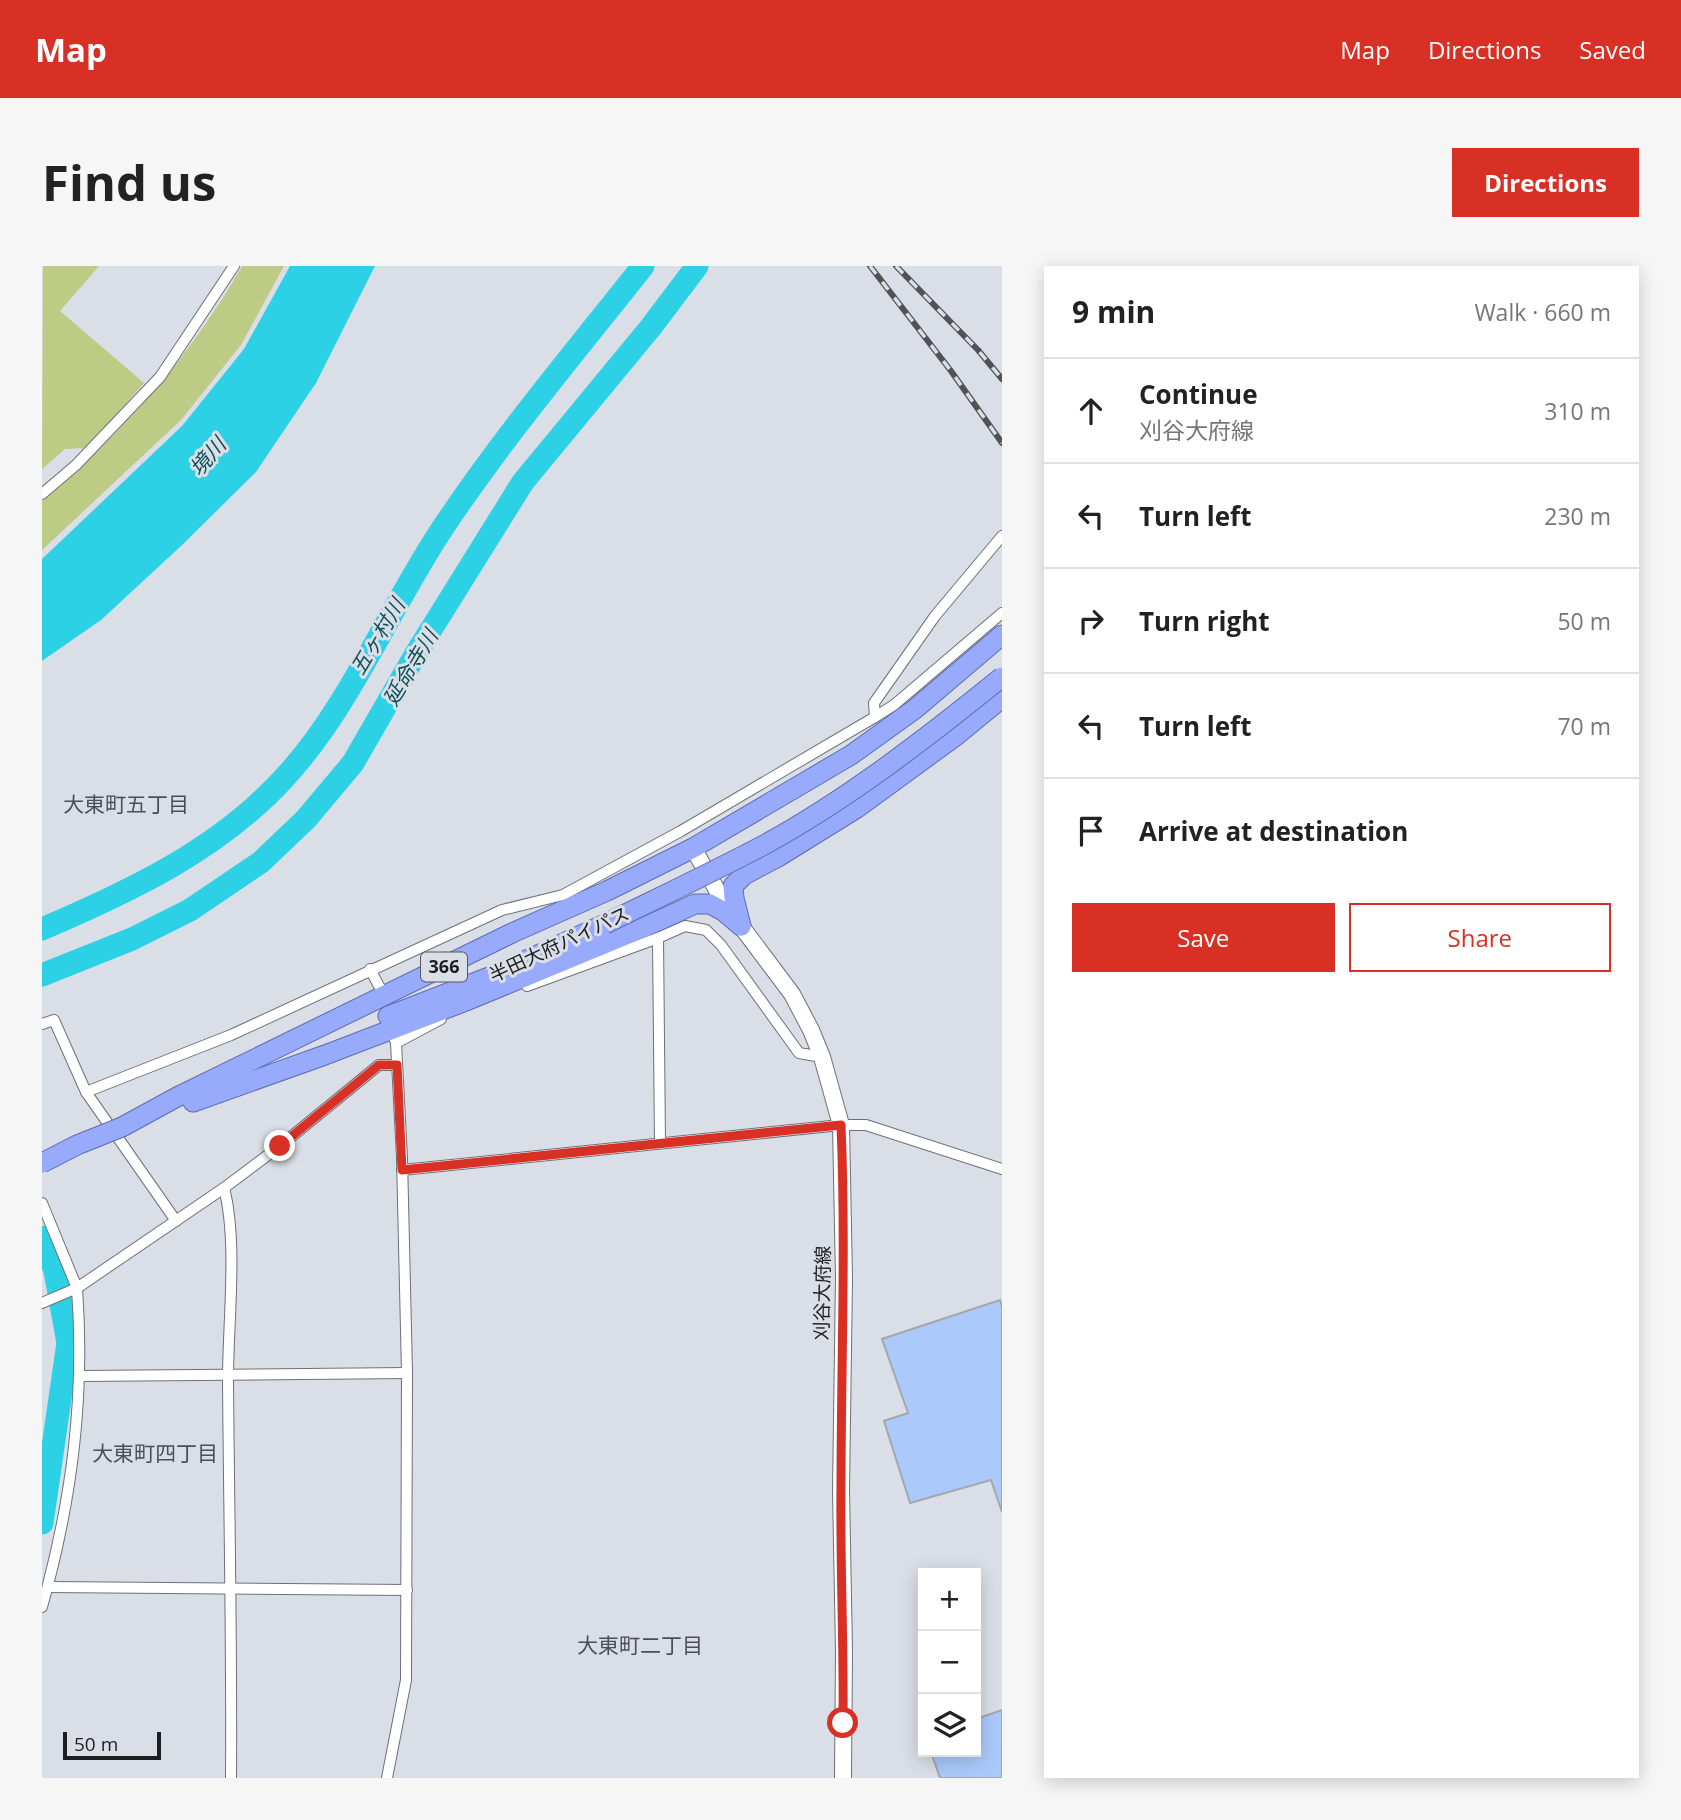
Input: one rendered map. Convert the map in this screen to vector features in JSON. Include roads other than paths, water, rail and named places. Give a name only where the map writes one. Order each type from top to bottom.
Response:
[{"type":"highway","name":"366","points":[[122,1127],[177,1097],[512,933],[607,891],[693,848],[850,755],[915,709],[1002,635]]},
{"type":"highway","name":"半田大府パイパス","points":[[42,1163],[77,1145],[494,975],[605,924],[764,845],[855,788],[952,718],[1002,677]]},
{"type":"highway","points":[[741,926],[733,886],[744,875],[857,808],[957,735],[1002,698]]},
{"type":"highway","name":"366","points":[[122,1127],[325,1055],[466,1001],[695,904],[710,904],[741,926]]},
{"type":"main road","name":"刈谷大府線","points":[[693,848],[726,906],[792,994],[822,1057],[841,1125],[844,1278],[841,1490],[844,1778]]},
{"type":"street","points":[[42,494],[76,465],[160,377],[234,266]]},
{"type":"street","points":[[875,717],[874,703],[935,616],[1002,536]]},
{"type":"street","points":[[86,1092],[231,1035],[502,910],[563,895],[681,831],[894,705],[1002,613]]},
{"type":"street","points":[[387,1778],[407,1680],[407,1373],[402,1170],[395,1040],[452,1014],[685,926],[706,930],[721,945],[799,1053],[822,1057]]},
{"type":"street","points":[[658,938],[660,1143]]},
{"type":"street","points":[[370,969],[380,988]]},
{"type":"street","points":[[42,1024],[54,1020],[86,1092],[176,1221]]},
{"type":"street","points":[[44,1302],[77,1288],[224,1188],[379,1065],[397,1065]]},
{"type":"street","points":[[402,1170],[841,1125],[866,1125],[1002,1169]]},
{"type":"street","points":[[224,1188],[228,1203],[230,1253],[228,1375],[231,1778]]},
{"type":"street","points":[[42,1203],[77,1288],[81,1376],[71,1480],[42,1606]]},
{"type":"street","points":[[81,1376],[407,1373]]},
{"type":"street","points":[[48,1587],[407,1590]]},
{"type":"water","name":"境川","points":[[290,266],[375,266],[316,383],[256,472],[101,620],[42,661],[42,559],[182,426],[244,349]]},
{"type":"waterway","name":"五ヶ村川","points":[[42,929],[173,866],[233,825],[286,776],[330,719],[425,557],[467,492],[643,266]]},
{"type":"waterway","name":"延命寺川","points":[[42,975],[132,939],[190,910],[261,862],[306,819],[353,763],[417,652],[523,482],[651,327],[697,266]]},
{"type":"waterway","name":"延命寺川","points":[[42,1237],[55,1271],[68,1343],[42,1523]]},
{"type":"railway","points":[[870,266],[951,371],[1002,443]]},
{"type":"railway","points":[[896,266],[978,350],[1002,379]]},
{"type":"district","name":"大東町五丁目","points":[[126,805]]},
{"type":"district","name":"大東町四丁目","points":[[155,1454]]},
{"type":"district","name":"大東町二丁目","points":[[640,1646]]}]
